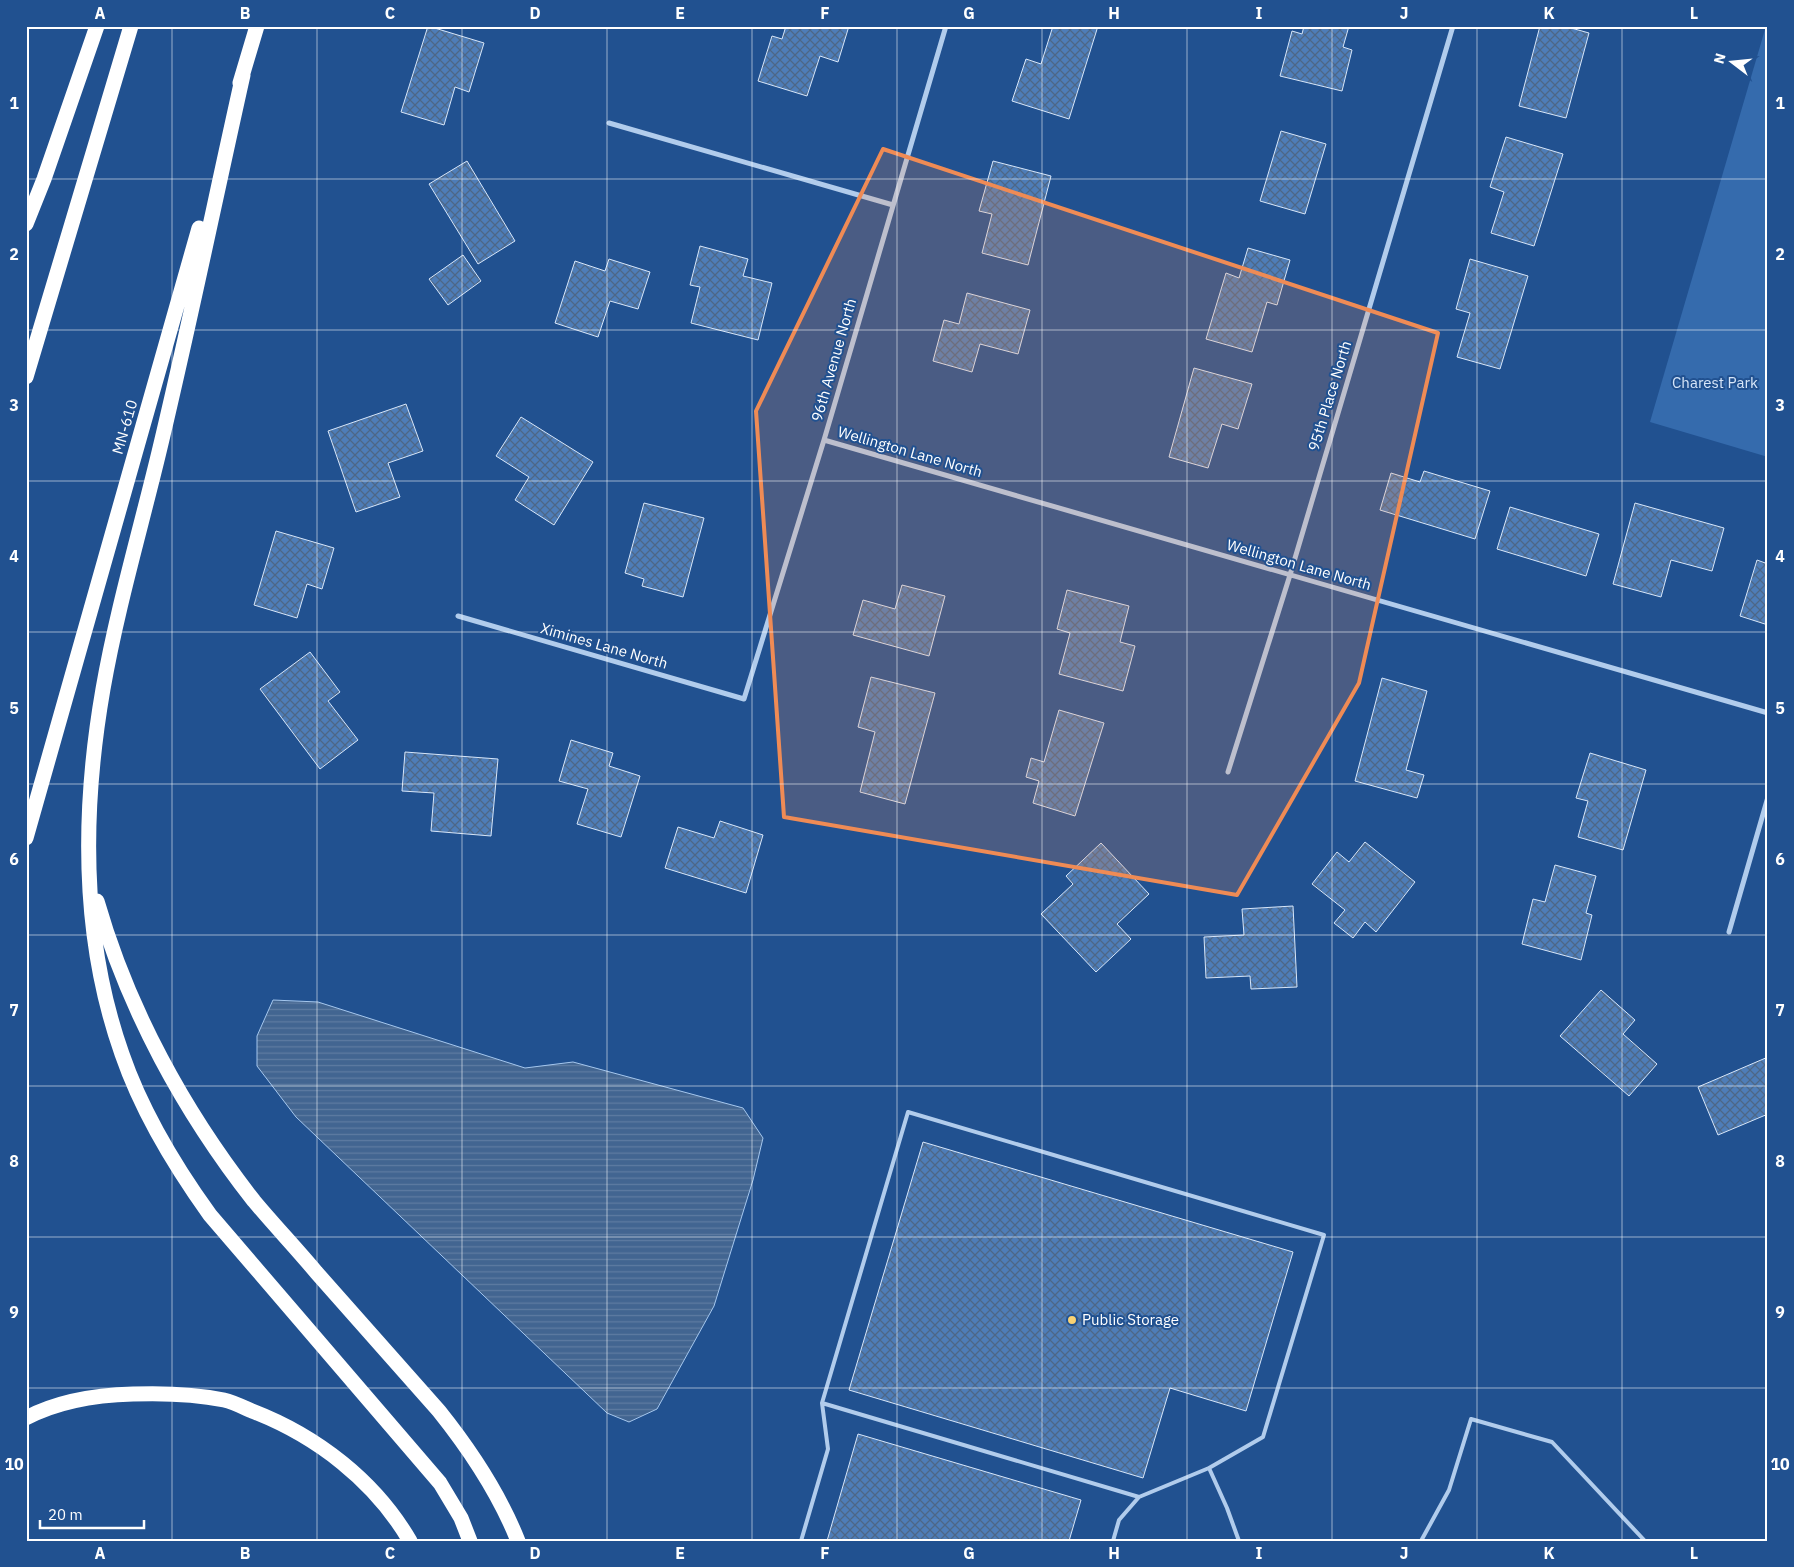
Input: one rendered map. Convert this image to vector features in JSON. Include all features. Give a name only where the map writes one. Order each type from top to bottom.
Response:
[{"type":"highway","points":[[26,224],[44,179],[98,26]]},
{"type":"highway","points":[[26,377],[131,26]]},
{"type":"highway","name":"MN-610","points":[[26,838],[257,26]]},
{"type":"highway","points":[[243,75],[160,451],[120,608],[103,691],[90,799],[89,873],[92,927],[110,1018],[122,1056],[136,1090],[163,1144],[186,1182],[210,1215],[440,1483],[461,1518],[470,1541]]},
{"type":"highway","points":[[89,873],[103,922],[128,991],[168,1070],[196,1119],[254,1201],[439,1411],[464,1443],[500,1500],[518,1541]]},
{"type":"highway","points":[[26,1418],[40,1410],[78,1400],[114,1394],[150,1394],[224,1400],[295,1431],[326,1450],[352,1470],[377,1495],[398,1521],[410,1541]]},
{"type":"street","name":"96th Avenue North","points":[[744,699],[824,440],[946,26]]},
{"type":"street","name":"95th Place North","points":[[1228,772],[1290,575],[1453,26]]},
{"type":"street","points":[[610,123],[893,205]]},
{"type":"street","name":"Wellington Lane North","points":[[824,440],[1768,713]]},
{"type":"street","name":"Ximines Lane North","points":[[458,616],[744,699]]},
{"type":"street","points":[[1729,932],[1768,797]]},
{"type":"lane","points":[[801,1541],[828,1449],[822,1403],[908,1112],[1324,1235],[1263,1437],[1209,1468],[1139,1497],[1119,1520],[1113,1541]]},
{"type":"lane","points":[[822,1403],[1139,1497]]},
{"type":"lane","points":[[1421,1541],[1449,1490],[1471,1419],[1552,1442],[1645,1541]]},
{"type":"lane","points":[[1209,1468],[1239,1541]]},
{"type":"highlighted area","points":[[883,149],[1438,333],[1359,683],[1237,895],[784,817],[756,411]]},
{"type":"green space","name":"Charest Park","points":[[1766,26],[1768,26],[1768,457],[1650,422]]},
{"type":"shaded area","points":[[273,1000],[318,1002],[525,1068],[573,1062],[743,1108],[763,1138],[753,1180],[714,1306],[657,1409],[629,1422],[607,1413],[296,1117],[257,1066],[257,1036]]},
{"type":"building","points":[[428,26],[484,43],[469,92],[455,87],[444,125],[401,112]]},
{"type":"building","points":[[786,26],[849,26],[838,62],[820,56],[807,96],[758,81],[772,36],[782,39]]},
{"type":"building","points":[[1053,26],[1098,26],[1069,119],[1012,101],[1026,59],[1041,64]]},
{"type":"building","points":[[1304,26],[1349,26],[1343,47],[1352,50],[1342,91],[1280,76],[1292,31],[1302,34]]},
{"type":"building","points":[[1540,26],[1564,26],[1589,33],[1566,118],[1519,106]]},
{"type":"building","points":[[1281,131],[1326,144],[1305,214],[1260,201]]},
{"type":"building","points":[[1506,137],[1563,154],[1534,246],[1491,233],[1504,192],[1490,187]]},
{"type":"building","points":[[467,161],[515,241],[478,264],[429,184]]},
{"type":"building","points":[[993,161],[1051,176],[1028,265],[982,253],[992,214],[979,211]]},
{"type":"building","points":[[700,246],[748,259],[743,276],[772,283],[758,340],[691,323],[700,287],[690,285]]},
{"type":"building","points":[[1248,248],[1290,260],[1277,305],[1267,302],[1252,352],[1206,339],[1226,273],[1239,278]]},
{"type":"building","points":[[463,255],[481,281],[448,305],[429,279]]},
{"type":"building","points":[[609,259],[650,272],[638,309],[610,301],[598,337],[555,323],[575,261],[605,271]]},
{"type":"building","points":[[1470,259],[1528,276],[1500,369],[1457,357],[1470,313],[1456,309]]},
{"type":"building","points":[[967,293],[1030,310],[1018,354],[980,344],[972,372],[933,361],[944,320],[959,324]]},
{"type":"building","points":[[1194,368],[1252,384],[1238,429],[1222,424],[1208,468],[1169,457]]},
{"type":"building","points":[[406,404],[423,451],[388,463],[400,497],[356,512],[328,431]]},
{"type":"building","points":[[521,417],[593,462],[554,525],[515,500],[529,477],[496,456]]},
{"type":"building","points":[[1424,471],[1490,491],[1475,539],[1380,510],[1391,473],[1420,482]]},
{"type":"building","points":[[644,503],[704,518],[683,597],[642,586],[644,579],[625,573]]},
{"type":"building","points":[[1635,503],[1724,528],[1712,571],[1671,560],[1661,597],[1613,584]]},
{"type":"building","points":[[1510,507],[1599,534],[1586,576],[1497,549]]},
{"type":"building","points":[[276,531],[334,548],[322,589],[307,584],[297,618],[254,605]]},
{"type":"building","points":[[1757,560],[1768,564],[1768,625],[1740,616]]},
{"type":"building","points":[[902,585],[945,596],[929,656],[853,635],[863,600],[895,609]]},
{"type":"building","points":[[1067,590],[1129,606],[1120,642],[1135,646],[1123,691],[1059,674],[1070,633],[1057,629]]},
{"type":"building","points":[[310,652],[340,692],[328,701],[358,740],[320,769],[260,689]]},
{"type":"building","points":[[871,677],[935,693],[905,804],[860,792],[875,732],[858,727]]},
{"type":"building","points":[[1382,678],[1427,691],[1406,770],[1424,775],[1417,798],[1355,781]]},
{"type":"building","points":[[1059,710],[1104,723],[1075,816],[1033,803],[1039,781],[1026,777],[1031,758],[1044,762]]},
{"type":"building","points":[[571,740],[613,753],[609,766],[640,776],[621,837],[577,824],[588,789],[559,781]]},
{"type":"building","points":[[405,752],[498,759],[491,836],[431,831],[434,793],[402,791]]},
{"type":"building","points":[[1590,753],[1646,770],[1623,850],[1578,837],[1588,801],[1576,798]]},
{"type":"building","points":[[720,821],[763,835],[746,893],[665,868],[678,827],[714,838]]},
{"type":"building","points":[[1365,842],[1415,882],[1376,932],[1365,922],[1353,938],[1334,923],[1345,910],[1312,884],[1337,852],[1349,862]]},
{"type":"building","points":[[1101,843],[1149,894],[1117,924],[1131,939],[1096,972],[1041,914],[1073,884],[1066,876]]},
{"type":"building","points":[[1555,865],[1596,876],[1586,913],[1592,915],[1581,960],[1522,944],[1533,899],[1545,902]]},
{"type":"building","points":[[1293,906],[1297,987],[1251,989],[1250,976],[1206,978],[1204,937],[1244,935],[1242,909]]},
{"type":"building","points":[[1601,990],[1635,1020],[1623,1034],[1657,1064],[1629,1096],[1560,1036]]},
{"type":"building","points":[[1768,1057],[1768,1114],[1718,1135],[1698,1087]]},
{"type":"building","name":"Public Storage","points":[[923,1142],[1293,1252],[1246,1411],[1170,1388],[1143,1478],[849,1390]]},
{"type":"building","points":[[858,1434],[1081,1500],[1069,1541],[827,1541]]},
{"type":"place","name":"Public Storage","points":[[1072,1320]]}]
